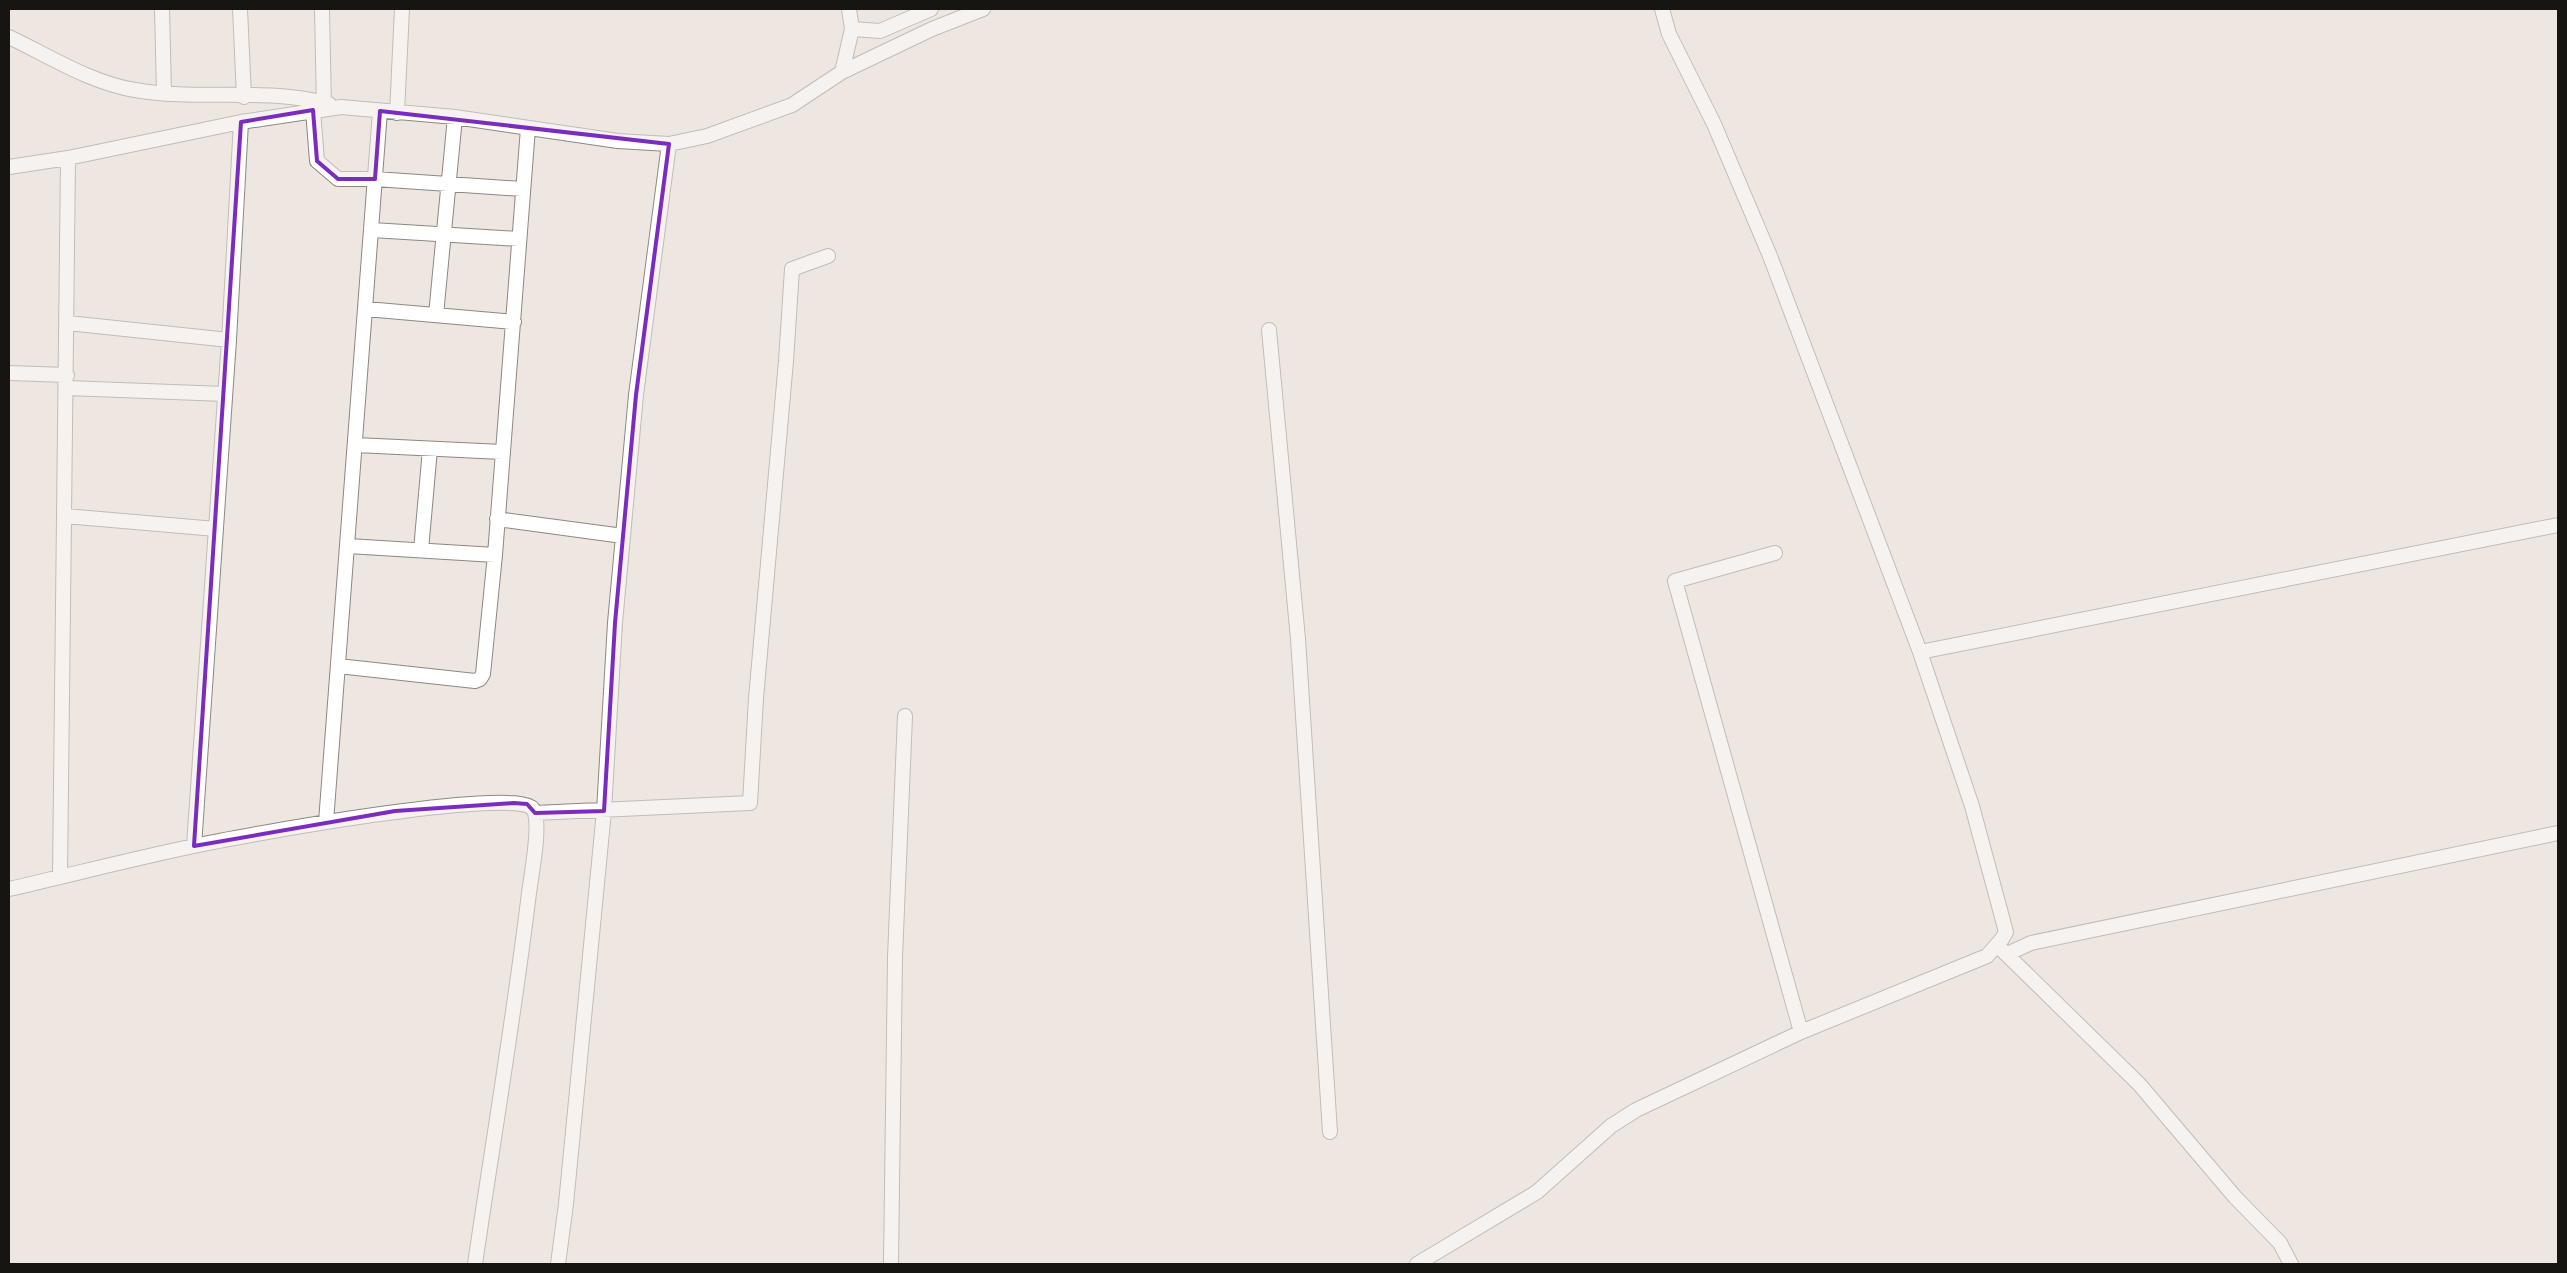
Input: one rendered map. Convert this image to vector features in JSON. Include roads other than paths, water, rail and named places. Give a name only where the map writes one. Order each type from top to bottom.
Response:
[{"type":"street","points":[[162,9],[164,93]]},
{"type":"street","points":[[240,9],[244,97]]},
{"type":"street","points":[[322,9],[317,161],[338,179],[375,179],[522,190]]},
{"type":"street","points":[[397,114],[402,9]]},
{"type":"street","points":[[842,72],[852,29],[848,9]]},
{"type":"street","points":[[852,29],[880,31],[931,9]]},
{"type":"street","points":[[9,167],[68,158],[320,107],[341,107],[397,114],[456,117],[618,140],[669,144],[707,136],[789,106],[842,72],[932,28],[984,9]]},
{"type":"street","points":[[1662,9],[1669,34],[1714,124],[1770,256],[1920,652],[1972,806],[2004,918],[2006,932],[2002,950]]},
{"type":"street","points":[[9,37],[118,87],[164,93],[244,97],[271,96],[320,107]]},
{"type":"street","points":[[326,822],[380,111]]},
{"type":"street","points":[[436,315],[456,117]]},
{"type":"street","points":[[194,846],[229,340],[241,122]]},
{"type":"street","points":[[338,666],[468,681],[480,679],[485,666],[514,322],[522,190],[528,128]]},
{"type":"street","points":[[558,1264],[567,1194],[604,811],[615,623],[640,356],[669,144]]},
{"type":"street","points":[[60,877],[68,323],[68,158]]},
{"type":"street","points":[[372,230],[519,239]]},
{"type":"street","points":[[535,813],[750,803],[756,698],[786,362],[792,269],[828,256]]},
{"type":"street","points":[[366,309],[514,322]]},
{"type":"street","points":[[68,323],[229,340]]},
{"type":"street","points":[[1269,330],[1298,640],[1320,1016],[1330,1132]]},
{"type":"street","points":[[9,373],[67,382],[225,394]]},
{"type":"street","points":[[356,445],[502,452]]},
{"type":"street","points":[[421,550],[430,449]]},
{"type":"street","points":[[65,516],[216,529]]},
{"type":"street","points":[[498,519],[623,536]]},
{"type":"street","points":[[1920,652],[2558,525]]},
{"type":"street","points":[[348,546],[495,555]]},
{"type":"street","points":[[1775,553],[1675,581],[1801,1032]]},
{"type":"street","points":[[891,1264],[895,957],[905,716]]},
{"type":"street","points":[[9,889],[194,846],[395,811],[490,803],[523,803],[532,807],[535,813],[535,839],[523,940],[475,1264]]},
{"type":"street","points":[[1417,1264],[1537,1192],[1611,1126],[1636,1110],[1801,1032],[2002,950],[2558,833]]},
{"type":"street","points":[[2002,950],[2139,1084],[2236,1197],[2280,1243],[2291,1264]]}]
